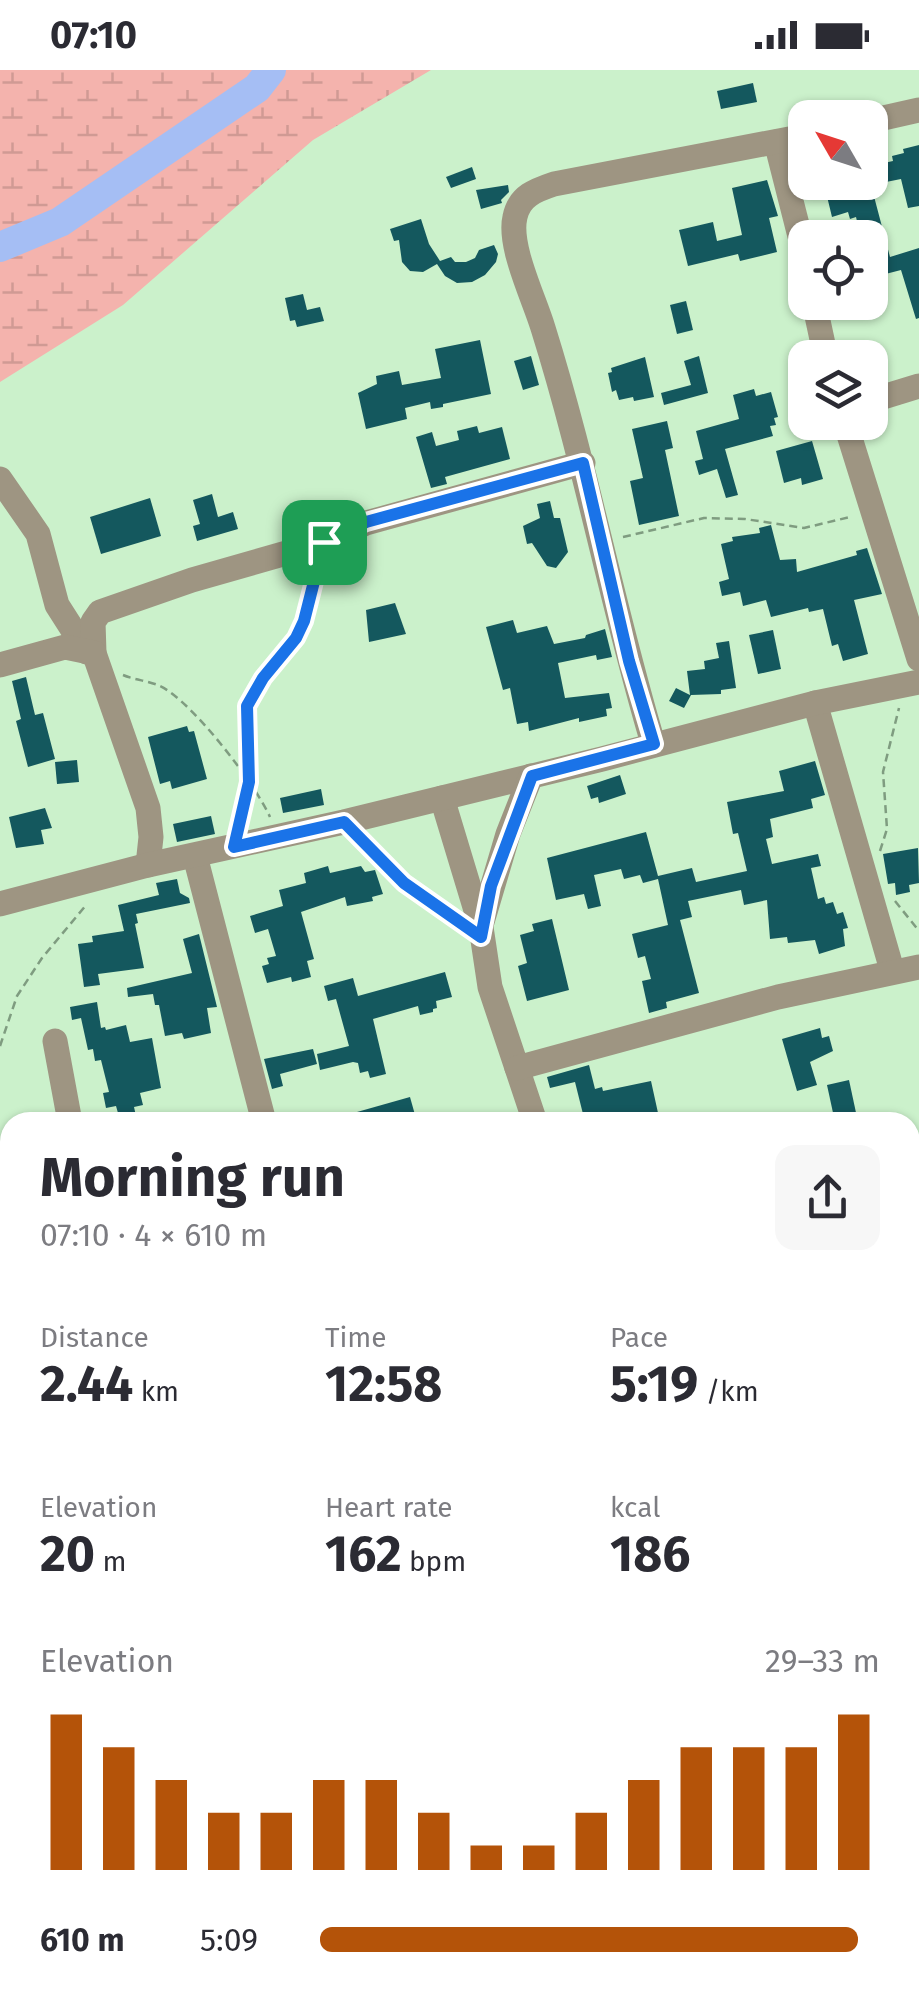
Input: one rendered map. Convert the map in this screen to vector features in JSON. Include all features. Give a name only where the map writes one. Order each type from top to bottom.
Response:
[{"type":"street","points":[[888,117],[919,110]]},
{"type":"street","points":[[654,744],[629,661],[583,463],[520,260],[514,224],[518,206],[536,190],[554,184],[788,140]]},
{"type":"street","points":[[776,142],[796,220]]},
{"type":"street","points":[[888,395],[919,386]]},
{"type":"street","points":[[850,440],[919,659]]},
{"type":"street","points":[[91,653],[93,622],[100,612],[192,580],[324,542],[366,522],[583,463]]},
{"type":"street","points":[[0,479],[38,534],[57,605],[91,653],[148,808],[148,864]]},
{"type":"street","points":[[0,665],[65,647],[91,653]]},
{"type":"street","points":[[0,904],[148,864],[344,822],[814,703],[912,683]]},
{"type":"street","points":[[814,703],[892,970]]},
{"type":"street","points":[[481,932],[508,834],[532,776]]},
{"type":"street","points":[[442,798],[481,932],[490,987],[532,1112]]},
{"type":"street","points":[[195,856],[261,1112]]},
{"type":"street","points":[[517,1068],[778,997],[919,966]]},
{"type":"street","points":[[56,1041],[68,1112]]},
{"type":"path","points":[[602,544],[704,518],[804,528],[872,511]]},
{"type":"path","points":[[234,847],[249,782],[247,706],[304,621],[324,542]]},
{"type":"path","points":[[115,672],[162,687],[174,695],[227,752],[264,802],[279,837]]},
{"type":"path","points":[[881,858],[880,847],[887,829],[883,772],[912,683]]},
{"type":"path","points":[[344,822],[404,883],[481,932]]},
{"type":"path","points":[[890,892],[919,931]]},
{"type":"path","points":[[0,1046],[17,996],[42,958],[86,905]]},
{"type":"green space","points":[[0,70],[431,70],[313,140],[123,305],[0,382]]},
{"type":"building","points":[[753,83],[757,102],[721,109],[717,91]]},
{"type":"building","points":[[919,145],[919,206],[908,208],[901,179],[888,182],[888,162],[893,161],[892,156],[904,153],[903,149]]},
{"type":"building","points":[[472,167],[476,179],[451,188],[446,177]]},
{"type":"building","points":[[767,180],[778,216],[769,218],[777,252],[740,261],[738,254],[688,266],[679,230],[713,222],[717,241],[742,235],[732,188]]},
{"type":"building","points":[[508,185],[509,192],[502,203],[481,209],[476,190]]},
{"type":"building","points":[[828,200],[875,200],[880,220],[850,219],[848,212],[832,217]]},
{"type":"building","points":[[421,219],[429,244],[440,261],[451,257],[455,262],[466,262],[475,258],[479,250],[494,245],[496,262],[472,282],[457,283],[445,276],[437,264],[423,272],[410,271],[402,262],[399,240],[394,241],[390,229]]},
{"type":"building","points":[[919,248],[919,318],[916,319],[901,270],[888,273],[888,249],[890,257]]},
{"type":"building","points":[[303,294],[307,310],[320,307],[324,321],[297,327],[295,320],[290,321],[285,298]]},
{"type":"building","points":[[686,301],[693,330],[677,334],[670,305]]},
{"type":"building","points":[[480,340],[491,394],[431,409],[430,402],[405,408],[407,419],[366,429],[358,393],[377,384],[376,376],[399,371],[402,385],[441,378],[435,349]]},
{"type":"building","points":[[531,356],[539,385],[523,390],[514,361]]},
{"type":"building","points":[[699,356],[708,393],[664,405],[661,393],[691,385],[684,361]]},
{"type":"building","points":[[645,357],[654,397],[619,400],[616,390],[612,392],[608,373],[611,368]]},
{"type":"building","points":[[754,389],[756,396],[771,392],[778,417],[774,418],[776,425],[770,426],[773,436],[725,449],[738,495],[726,498],[717,469],[699,475],[695,461],[703,459],[696,431],[739,419],[733,395]]},
{"type":"building","points":[[667,421],[673,448],[665,450],[679,516],[639,525],[630,481],[643,478],[632,429]]},
{"type":"building","points":[[477,426],[479,433],[502,427],[510,459],[445,477],[447,484],[431,488],[416,437],[432,432],[436,446],[459,440],[457,431]]},
{"type":"building","points":[[812,441],[823,479],[802,485],[801,478],[784,483],[776,451]]},
{"type":"building","points":[[212,494],[218,517],[233,512],[238,529],[197,541],[193,526],[200,524],[193,500]]},
{"type":"building","points":[[150,498],[161,536],[101,554],[90,517]]},
{"type":"building","points":[[550,501],[554,518],[560,518],[568,552],[556,568],[547,566],[532,543],[527,544],[523,526],[540,518],[537,504]]},
{"type":"building","points":[[771,525],[780,560],[796,559],[797,572],[857,555],[856,551],[867,548],[882,594],[854,600],[868,654],[843,661],[838,644],[832,646],[823,609],[809,612],[808,608],[771,617],[766,600],[743,606],[740,592],[722,596],[719,582],[729,579],[721,544],[733,541],[732,537],[760,533],[759,528]]},
{"type":"building","points":[[395,603],[406,634],[369,642],[366,610]]},
{"type":"building","points":[[513,620],[517,633],[547,626],[554,644],[605,629],[612,657],[597,660],[596,655],[558,663],[565,698],[609,693],[612,708],[606,709],[607,716],[579,722],[579,718],[529,731],[528,722],[517,724],[510,688],[503,690],[486,627]]},
{"type":"building","points":[[773,630],[781,669],[758,674],[749,635]]},
{"type":"building","points":[[729,641],[736,688],[721,690],[721,694],[691,695],[684,708],[669,701],[676,688],[690,695],[687,671],[705,669],[704,661],[719,658],[716,643]]},
{"type":"building","points":[[26,677],[35,715],[43,713],[55,759],[28,767],[16,721],[21,719],[12,681]]},
{"type":"building","points":[[187,726],[189,732],[194,731],[207,779],[172,789],[170,781],[160,784],[148,737]]},
{"type":"building","points":[[77,760],[79,782],[57,784],[55,762]]},
{"type":"building","points":[[815,761],[825,795],[811,799],[813,808],[770,819],[773,837],[766,839],[772,864],[818,854],[821,866],[811,868],[818,899],[824,897],[826,904],[833,902],[837,914],[843,912],[848,928],[843,929],[845,946],[819,954],[815,940],[788,943],[787,937],[770,939],[767,900],[744,905],[741,890],[688,901],[692,917],[680,920],[699,993],[666,1002],[667,1008],[649,1013],[642,981],[651,979],[645,956],[638,958],[632,934],[668,925],[658,879],[643,883],[640,875],[624,879],[621,869],[594,875],[601,906],[588,909],[584,894],[556,900],[547,858],[646,832],[658,876],[692,868],[696,882],[747,871],[738,833],[733,834],[727,802],[784,791],[779,771]]},
{"type":"building","points":[[620,775],[626,794],[599,803],[598,797],[591,799],[587,786]]},
{"type":"building","points":[[321,789],[324,805],[283,813],[280,798]]},
{"type":"building","points":[[45,808],[52,828],[41,830],[44,844],[16,848],[9,817]]},
{"type":"building","points":[[211,816],[215,834],[177,842],[173,824]]},
{"type":"building","points":[[918,848],[919,883],[909,885],[910,892],[896,895],[895,883],[888,884],[883,854]]},
{"type":"building","points":[[328,866],[330,873],[361,866],[365,872],[375,870],[383,894],[372,897],[373,901],[347,906],[345,897],[301,912],[314,959],[307,961],[311,977],[267,983],[262,966],[269,964],[267,958],[276,956],[268,929],[255,933],[250,916],[283,906],[279,890],[306,883],[304,873]]},
{"type":"building","points":[[177,879],[180,893],[190,903],[136,914],[144,968],[98,974],[100,985],[84,987],[78,944],[93,942],[92,936],[124,931],[118,905],[159,895],[156,883]]},
{"type":"building","points":[[552,919],[569,990],[527,1001],[518,966],[527,963],[520,935],[534,931],[532,924]]},
{"type":"building","points":[[199,934],[217,1007],[207,1008],[211,1033],[184,1039],[182,1033],[165,1036],[153,994],[128,997],[127,988],[192,973],[183,939]]},
{"type":"building","points":[[445,972],[452,997],[436,1001],[433,1012],[420,1015],[418,1006],[373,1019],[386,1074],[370,1078],[368,1071],[360,1073],[358,1063],[353,1062],[320,1070],[317,1054],[349,1046],[336,999],[328,1001],[324,986],[353,978],[358,996]]},
{"type":"building","points":[[97,1002],[101,1028],[126,1025],[130,1042],[152,1038],[161,1088],[140,1093],[143,1105],[134,1107],[135,1112],[118,1112],[116,1106],[106,1108],[103,1093],[109,1092],[101,1060],[95,1061],[93,1049],[88,1050],[81,1018],[72,1020],[70,1007]]},
{"type":"building","points":[[820,1028],[822,1038],[829,1036],[833,1051],[810,1062],[817,1085],[797,1091],[782,1039]]},
{"type":"building","points":[[313,1049],[317,1064],[280,1074],[283,1086],[272,1089],[264,1059]]},
{"type":"building","points":[[589,1065],[595,1089],[602,1087],[603,1091],[651,1081],[658,1112],[582,1112],[575,1082],[550,1088],[547,1077]]},
{"type":"building","points":[[849,1080],[856,1112],[833,1112],[827,1085]]},
{"type":"building","points":[[410,1097],[414,1112],[357,1112]]},
{"type":"waterway","points":[[0,247],[60,222],[257,88],[271,70]]},
{"type":"route","points":[[583,463],[629,661],[654,744],[532,776],[491,886],[481,937],[404,883],[344,822],[234,847],[249,782],[247,706],[250,696],[296,638],[304,621],[324,542],[366,522],[583,463]]}]
